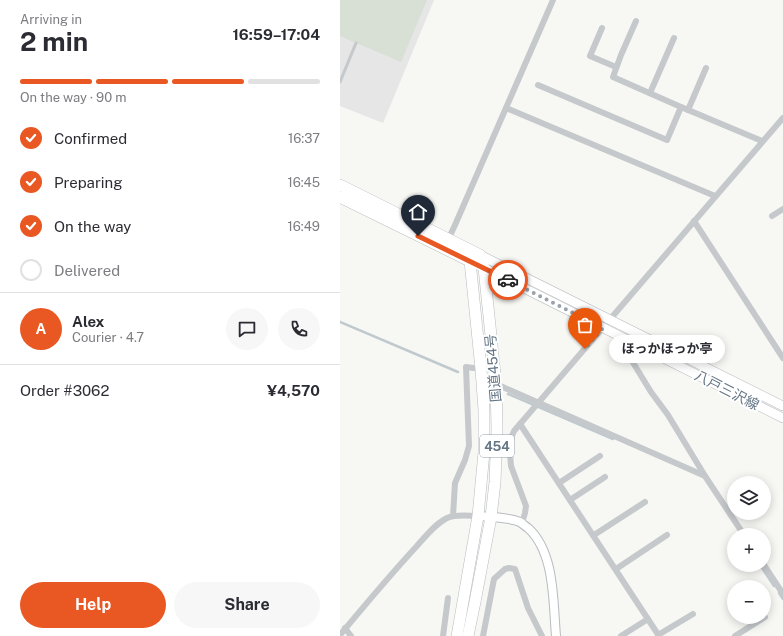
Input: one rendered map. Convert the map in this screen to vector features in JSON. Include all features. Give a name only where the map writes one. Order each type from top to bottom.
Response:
[{"type":"highway","points":[[340,184],[446,244],[470,261]]},
{"type":"highway","points":[[340,197],[446,244],[480,255]]},
{"type":"highway","name":"国道454号","points":[[468,636],[491,517],[495,482],[497,429],[496,384],[484,268],[480,255]]},
{"type":"highway","name":"国道454号","points":[[457,636],[478,516],[484,452],[484,410],[481,369],[470,261]]},
{"type":"main road","name":"八戸三沢線","points":[[480,255],[783,406]]},
{"type":"main road","points":[[470,261],[480,255]]},
{"type":"main road","name":"八戸三沢線","points":[[470,261],[782,416]]},
{"type":"street","points":[[446,244],[553,0]]},
{"type":"street","points":[[636,21],[613,77],[762,141]]},
{"type":"street","points":[[602,28],[590,56],[616,67]]},
{"type":"street","points":[[650,93],[674,38]]},
{"type":"street","points":[[688,110],[706,68]]},
{"type":"street","points":[[538,85],[667,140],[681,107]]},
{"type":"street","points":[[506,108],[715,196]]},
{"type":"street","points":[[522,523],[526,513],[526,506],[511,466],[511,436],[762,141],[783,119]]},
{"type":"street","points":[[772,216],[783,209]]},
{"type":"street","points":[[694,221],[783,358]]},
{"type":"street","points":[[621,337],[621,343],[651,392],[668,415],[705,476],[739,528]]},
{"type":"street","points":[[454,516],[455,483],[470,446],[466,366],[481,369]]},
{"type":"street","points":[[496,384],[705,476]]},
{"type":"street","points":[[520,424],[594,535],[658,636],[692,614]]},
{"type":"street","points":[[559,483],[600,456]]},
{"type":"street","points":[[570,500],[606,477]]},
{"type":"street","points":[[594,535],[645,502]]},
{"type":"street","points":[[340,635],[433,529],[447,518],[454,516],[478,516],[509,519],[522,523],[538,540],[548,563],[552,584],[556,636]]},
{"type":"street","points":[[616,569],[667,535]]},
{"type":"street","points":[[483,636],[494,579],[504,569],[509,568],[515,569],[528,608],[542,636]]},
{"type":"street","points":[[769,572],[783,594]]},
{"type":"street","points":[[436,636],[443,634],[448,598]]},
{"type":"street","points":[[621,636],[648,619]]},
{"type":"street","points":[[735,636],[754,624]]},
{"type":"street","points":[[345,628],[351,636]]},
{"type":"lane","points":[[340,82],[356,43]]},
{"type":"shaded area","points":[[340,0],[434,0],[383,123],[340,106]]},
{"type":"shaded area","points":[[340,0],[427,0],[401,62],[340,36]]},
{"type":"waterway","points":[[340,322],[458,372]]},
{"type":"waterway","points":[[508,394],[613,439]]},
{"type":"waterway","points":[[765,572],[774,586]]},
{"type":"waterway","points":[[779,593],[783,599]]},
{"type":"way so far","points":[[508,280],[603,328],[585,349]]},
{"type":"place","name":"ほっかほっか亭","points":[[585,349]]},
{"type":"route","points":[[418,236],[508,280]]}]
